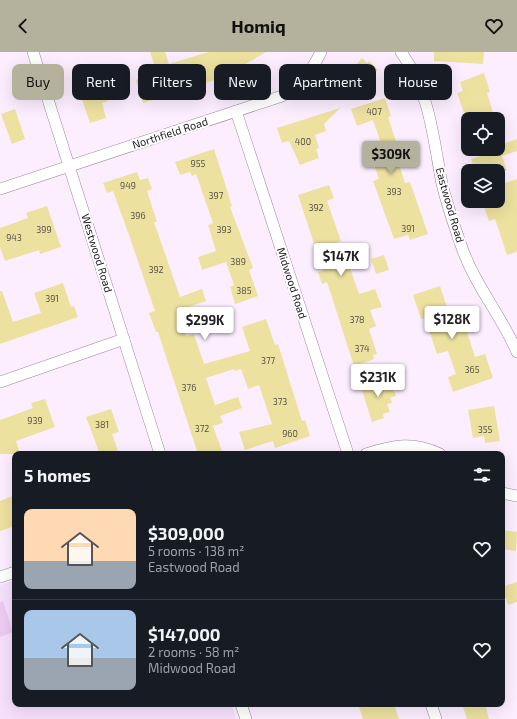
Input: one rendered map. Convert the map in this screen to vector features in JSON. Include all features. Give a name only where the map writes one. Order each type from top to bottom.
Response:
[{"type":"street","name":"Westwood Road","points":[[33,52],[159,451]]},
{"type":"street","name":"Northfield Road","points":[[0,189],[282,96],[298,87],[313,68],[321,52]]},
{"type":"street","name":"Eastwood Road","points":[[401,52],[422,89],[431,123],[443,186],[462,246],[477,283],[517,352]]},
{"type":"street","name":"Midwood Road","points":[[236,111],[347,451]]},
{"type":"street","points":[[0,382],[124,339]]},
{"type":"street","points":[[375,451],[390,446],[410,445],[424,447],[433,451]]},
{"type":"street","points":[[505,494],[517,496]]},
{"type":"street","points":[[0,577],[12,573]]},
{"type":"street","points":[[242,707],[246,719]]},
{"type":"street","points":[[432,707],[436,719]]},
{"type":"shaded area","points":[[12,581],[12,707],[232,707],[236,719],[0,719],[0,585]]},
{"type":"shaded area","points":[[3,601],[12,632],[0,637],[0,602]]},
{"type":"building","points":[[150,52],[165,52],[169,64],[154,64]]},
{"type":"building","points":[[208,52],[266,52],[246,64],[214,64],[214,80],[206,83],[206,64],[169,64]]},
{"type":"building","points":[[434,52],[484,52],[483,64],[434,61]]},
{"type":"building","points":[[362,58],[367,63],[369,61],[372,64],[357,64]]},
{"type":"building","points":[[484,73],[490,92],[487,93],[493,112],[464,112],[457,93],[463,91],[460,82]]},
{"type":"building","points":[[384,98],[386,100],[391,116],[388,117],[400,154],[396,155],[405,183],[410,182],[428,234],[410,240],[408,235],[394,239],[373,181],[379,179],[368,147],[381,143],[373,120],[357,126],[351,109]]},
{"type":"building","points":[[82,100],[108,100],[102,103],[106,118],[90,123]]},
{"type":"building","points":[[142,100],[152,100],[143,103]]},
{"type":"building","points":[[340,108],[324,124],[326,131],[315,135],[319,148],[316,149],[319,158],[300,165],[289,141],[282,143],[277,128]]},
{"type":"building","points":[[15,109],[25,139],[12,144],[1,114]]},
{"type":"building","points":[[517,139],[517,151],[505,155],[505,143]]},
{"type":"building","points":[[214,149],[232,206],[230,207],[253,268],[249,270],[258,296],[235,304],[230,287],[234,285],[226,262],[202,270],[198,257],[216,251],[208,225],[213,223],[196,174],[192,176],[190,172],[180,175],[175,162]]},
{"type":"building","points":[[480,156],[502,156],[505,164],[473,164],[471,159]]},
{"type":"building","points":[[137,172],[140,180],[148,178],[152,189],[147,191],[157,222],[154,222],[180,297],[202,289],[206,301],[177,311],[186,336],[194,334],[204,364],[250,351],[242,327],[266,319],[275,345],[278,344],[302,421],[305,420],[310,436],[275,448],[273,441],[245,450],[239,432],[272,424],[259,385],[248,389],[241,369],[234,371],[234,369],[206,378],[215,405],[238,397],[242,408],[220,416],[223,423],[213,426],[222,451],[197,451],[158,332],[156,332],[149,313],[155,311],[130,238],[113,191],[107,193],[103,183]]},
{"type":"building","points":[[517,179],[517,252],[507,255],[495,219],[489,221],[484,208],[505,208],[505,183]]},
{"type":"building","points":[[329,185],[334,198],[327,201],[341,241],[336,243],[342,264],[348,262],[359,294],[375,289],[382,307],[370,310],[376,326],[369,329],[377,354],[373,355],[374,359],[354,366],[327,282],[322,284],[318,272],[323,271],[298,195]]},
{"type":"building","points":[[47,206],[61,247],[40,254],[39,250],[5,261],[0,247],[0,228],[28,218],[26,213]]},
{"type":"building","points":[[384,255],[389,270],[376,274],[371,259]]},
{"type":"building","points":[[63,283],[71,307],[74,306],[78,317],[0,344],[0,291],[2,291],[13,322],[41,313],[34,293]]},
{"type":"building","points":[[440,286],[452,322],[463,319],[475,357],[485,354],[493,378],[453,392],[448,377],[456,374],[448,351],[437,354],[425,318],[421,319],[413,295]]},
{"type":"building","points":[[389,378],[396,396],[390,398],[392,403],[387,404],[390,412],[383,414],[384,418],[372,422],[361,387]]},
{"type":"building","points":[[45,399],[55,427],[16,441],[19,451],[12,451],[12,454],[0,454],[0,420],[33,408],[31,403]]},
{"type":"building","points":[[494,406],[500,441],[485,443],[484,436],[473,438],[468,410]]},
{"type":"building","points":[[111,409],[119,432],[112,434],[118,451],[99,451],[86,417]]},
{"type":"building","points":[[12,496],[12,527],[0,531],[0,501]]},
{"type":"building","points":[[505,530],[517,532],[516,551],[505,549]]},
{"type":"building","points":[[517,582],[517,602],[508,605],[505,596],[505,586]]},
{"type":"building","points":[[359,707],[395,707],[399,719],[363,719]]},
{"type":"building","points":[[463,707],[486,707],[489,719],[467,719]]}]
